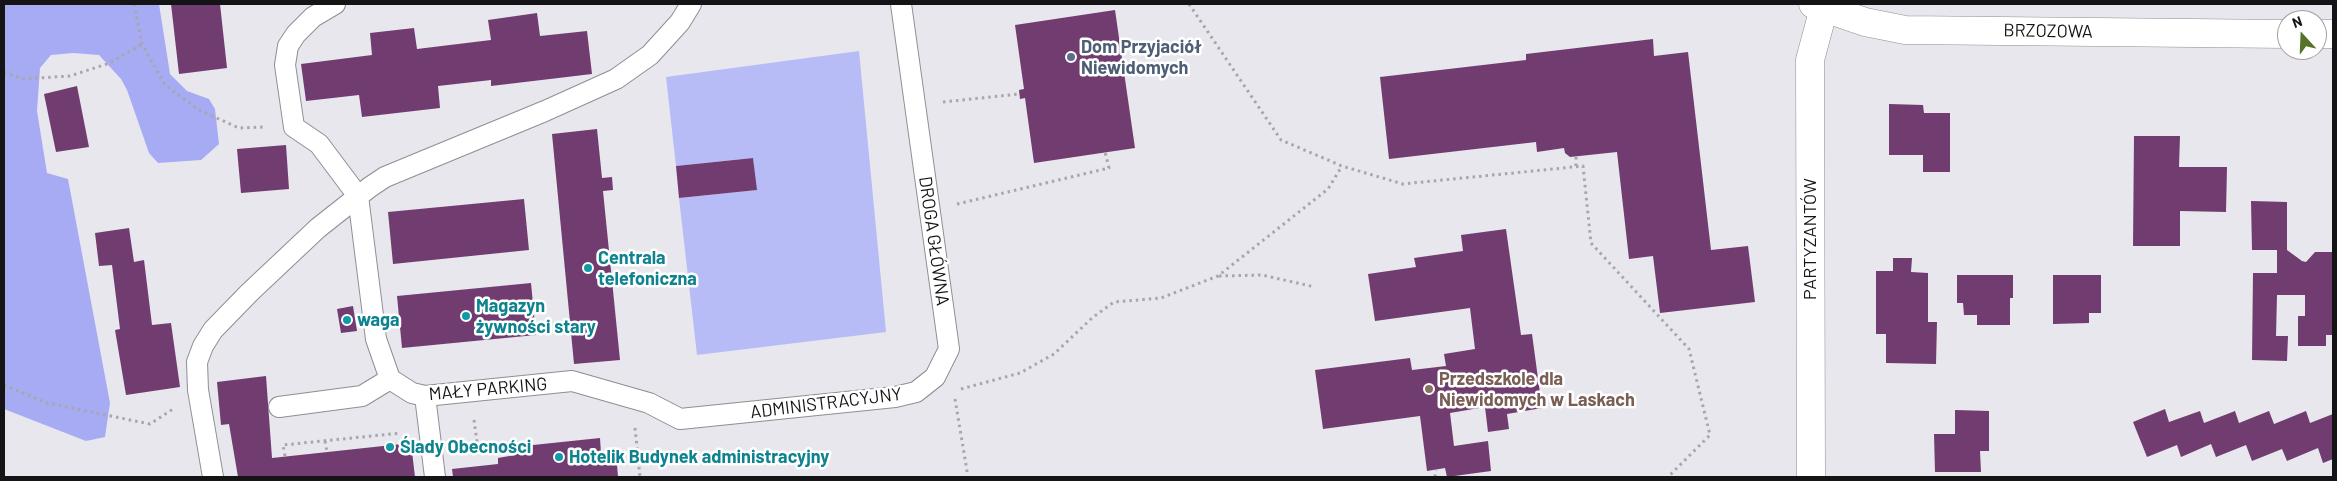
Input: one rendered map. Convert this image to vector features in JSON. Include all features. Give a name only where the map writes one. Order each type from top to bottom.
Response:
[{"type":"street","name":"BRZOZOWA","points":[[1821,5],[1865,22],[1906,30],[2277,34]]},
{"type":"street","name":"PARTYZANTÓW","points":[[1810,477],[1810,60],[1821,5]]},
{"type":"lane","points":[[279,407],[362,396],[390,379],[376,339],[358,196],[319,144],[294,127],[285,65],[288,46],[296,34],[313,17],[333,4]]},
{"type":"lane","points":[[213,477],[198,390],[197,362],[203,346],[213,330],[318,228],[385,177],[545,111],[616,79],[650,55],[680,22],[691,4]]},
{"type":"lane","name":"DROGA GŁÓWNA","points":[[901,4],[949,349]]},
{"type":"lane","name":"ADMINISTRACYJNY","points":[[680,419],[895,397],[916,392],[935,376],[949,349]]},
{"type":"lane","name":"MAŁY PARKING","points":[[390,379],[412,394],[425,396],[572,381],[649,403],[680,419]]},
{"type":"lane","points":[[425,396],[435,477]]},
{"type":"path","points":[[134,4],[142,44],[165,85],[198,110],[239,128],[294,127]]},
{"type":"path","points":[[1189,4],[1281,140],[1342,166],[1403,184],[1583,166],[1591,243],[1689,349],[1710,435],[1668,477]]},
{"type":"path","points":[[4,72],[23,79],[70,76],[110,63],[142,44]]},
{"type":"path","points":[[915,106],[1019,94]]},
{"type":"path","points":[[929,208],[949,206],[1109,168],[1106,152]]},
{"type":"path","points":[[1576,157],[1576,167]]},
{"type":"path","points":[[968,477],[954,392],[1020,373],[1054,354],[1092,318],[1114,302],[1161,298],[1218,276],[1328,189],[1342,166]]},
{"type":"path","points":[[1218,276],[1262,275],[1315,287]]},
{"type":"path","points":[[4,384],[47,403],[150,424],[198,390]]},
{"type":"path","points":[[635,425],[640,477]]},
{"type":"path","points":[[285,456],[284,445],[429,430]]},
{"type":"path","points":[[325,441],[327,452]]},
{"type":"path","points":[[1435,477],[1436,470]]},
{"type":"shaded area","points":[[4,4],[159,4],[170,74],[187,91],[209,99],[215,109],[219,144],[201,160],[158,163],[149,153],[127,90],[121,79],[99,55],[73,53],[51,55],[40,68],[37,111],[47,173],[68,179],[110,403],[105,437],[86,441],[4,409]]},
{"type":"shaded area","points":[[859,51],[886,332],[697,355],[679,198],[756,190],[753,158],[676,166],[666,77]]},
{"type":"building","points":[[171,4],[220,4],[227,68],[179,74]]},
{"type":"building","name":"Dom Przyjaciół Niewidomych","points":[[1115,10],[1135,148],[1034,163],[1025,98],[1020,99],[1019,90],[1024,89],[1015,25]]},
{"type":"building","points":[[537,13],[540,36],[587,31],[592,74],[491,86],[491,80],[438,86],[440,108],[362,117],[359,95],[306,101],[301,64],[372,55],[370,33],[414,28],[417,49],[491,40],[488,20]]},
{"type":"building","points":[[1653,39],[1654,56],[1688,52],[1711,250],[1748,246],[1755,302],[1660,313],[1653,256],[1629,259],[1617,152],[1570,157],[1565,153],[1564,148],[1537,152],[1536,142],[1389,159],[1380,77],[1526,60],[1526,54]]},
{"type":"building","points":[[77,86],[89,147],[56,152],[44,94]]},
{"type":"building","points":[[1889,104],[1923,105],[1924,113],[1950,113],[1950,172],[1923,172],[1923,155],[1889,155]]},
{"type":"building","name":"Centrala telefoniczna","points":[[597,129],[602,178],[612,177],[613,190],[603,191],[620,360],[574,364],[552,134]]},
{"type":"building","points":[[2134,136],[2180,136],[2179,167],[2227,167],[2226,212],[2180,211],[2180,246],[2133,246]]},
{"type":"building","points":[[286,145],[289,189],[241,193],[237,149]]},
{"type":"building","points":[[753,158],[757,190],[679,198],[676,166]]},
{"type":"building","points":[[524,199],[529,250],[393,264],[388,212]]},
{"type":"building","points":[[2251,201],[2287,202],[2287,250],[2302,261],[2306,262],[2315,252],[2333,252],[2333,335],[2326,335],[2326,346],[2298,346],[2298,316],[2305,316],[2305,295],[2277,295],[2276,336],[2288,336],[2287,361],[2252,360],[2253,273],[2277,273],[2277,250],[2252,250]]},
{"type":"building","points":[[129,228],[134,262],[144,260],[152,325],[171,323],[180,387],[126,395],[115,330],[120,329],[112,265],[99,266],[95,233]]},
{"type":"building","name":"Przedszkole dla Niewidomych w Laskach","points":[[1506,229],[1521,335],[1532,334],[1542,408],[1507,414],[1509,429],[1488,432],[1485,407],[1450,413],[1454,446],[1488,441],[1491,471],[1447,477],[1445,468],[1427,471],[1420,416],[1323,429],[1315,370],[1410,358],[1412,370],[1446,366],[1444,354],[1475,349],[1470,308],[1375,321],[1368,274],[1416,267],[1414,258],[1463,251],[1461,235]]},
{"type":"building","points":[[1893,258],[1912,258],[1911,272],[1928,273],[1928,322],[1937,322],[1936,364],[1886,363],[1886,334],[1876,334],[1876,271],[1893,271]]},
{"type":"building","points":[[1957,275],[2013,275],[2013,298],[2010,298],[2010,325],[1977,325],[1977,315],[1964,315],[1963,303],[1957,303]]},
{"type":"building","points":[[2053,275],[2101,275],[2101,313],[2089,313],[2089,323],[2053,324]]},
{"type":"building","name":"Magazyn żywności stary","points":[[531,283],[536,335],[402,348],[397,296]]},
{"type":"building","name":"waga","points":[[353,306],[357,331],[341,333],[337,309]]},
{"type":"building","name":"Ślady Obecności","points":[[266,376],[272,458],[411,443],[415,477],[238,477],[229,424],[221,425],[217,382]]},
{"type":"building","points":[[2165,409],[2169,422],[2200,411],[2204,423],[2235,411],[2239,423],[2269,411],[2274,424],[2306,411],[2310,423],[2333,414],[2333,459],[2323,463],[2318,448],[2287,461],[2282,449],[2252,461],[2246,445],[2216,457],[2211,444],[2181,457],[2177,445],[2147,457],[2133,422]]},
{"type":"building","points":[[1955,410],[1989,411],[1989,451],[1980,451],[1981,472],[1935,472],[1934,434],[1955,434]]},
{"type":"building","name":"Hotelik Budynek administracyjny","points":[[600,438],[601,454],[616,452],[618,477],[453,477],[452,469],[498,464],[498,458],[515,455],[514,447]]},
{"type":"place","name":"Dom Przyjaciół Niewidomych","points":[[1071,57]]},
{"type":"place","name":"Centrala telefoniczna","points":[[588,268]]},
{"type":"place","name":"Magazyn żywności stary","points":[[466,316]]},
{"type":"place","name":"waga","points":[[347,320]]},
{"type":"place","name":"Przedszkole dla Niewidomych w Laskach","points":[[1429,389]]},
{"type":"place","name":"Ślady Obecności","points":[[390,447]]},
{"type":"place","name":"Hotelik Budynek administracyjny","points":[[559,457]]}]
